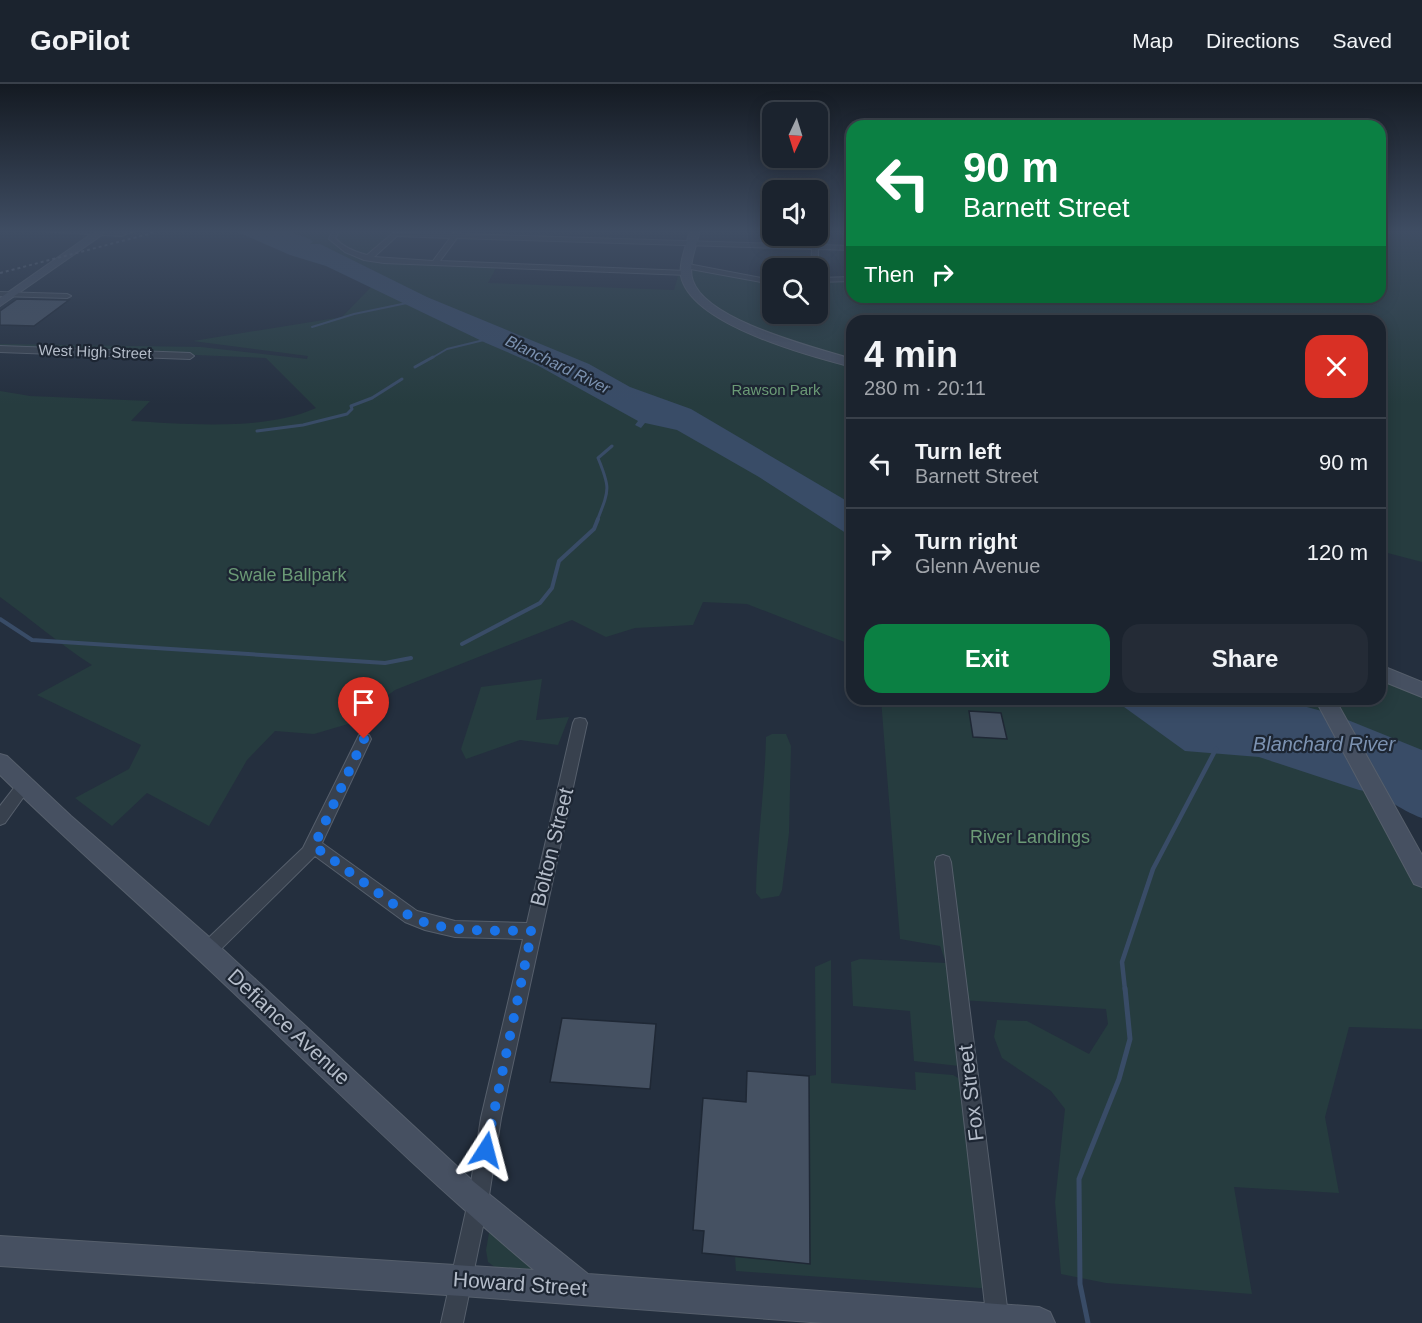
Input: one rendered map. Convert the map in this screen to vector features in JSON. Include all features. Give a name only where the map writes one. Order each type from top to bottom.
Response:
[{"type":"street","points":[[0,303],[22,288]]},
{"type":"street","points":[[691,288],[699,299],[727,319],[846,361]]},
{"type":"street","points":[[0,294],[67,296]]},
{"type":"street","points":[[0,356],[4,349]]},
{"type":"street","name":"West High Street","points":[[4,349],[190,357]]},
{"type":"street","points":[[1386,675],[1422,690]]},
{"type":"street","points":[[1328,705],[1422,876]]},
{"type":"street","name":"Bolton Street","points":[[452,1323],[478,1202],[491,1118],[580,723]]},
{"type":"street","points":[[207,951],[302,862],[314,846],[364,739]]},
{"type":"street","name":"Defiance Avenue","points":[[0,762],[63,823],[207,951],[478,1202],[582,1289]]},
{"type":"street","points":[[0,818],[25,784]]},
{"type":"street","points":[[314,846],[411,917],[428,924],[448,928],[532,931]]},
{"type":"street","name":"Fox Street","points":[[944,862],[998,1321]]},
{"type":"street","name":"Howard Street","points":[[0,1251],[462,1280],[1039,1323]]},
{"type":"green space","points":[[370,288],[674,290],[675,288],[762,288],[762,324],[828,324],[828,288],[846,288],[846,303],[1386,303],[1386,288],[1422,288],[1422,562],[1386,553],[1386,315],[846,315],[846,643],[747,604],[703,602],[693,625],[635,628],[606,637],[572,620],[395,690],[348,724],[314,734],[275,731],[247,760],[209,826],[147,793],[112,826],[75,798],[129,769],[141,745],[37,695],[92,665],[0,597],[0,391],[30,396],[150,401],[131,421],[201,424],[250,423],[296,415],[316,408],[266,358],[0,347],[0,344],[201,347],[307,359],[308,356],[193,341],[342,317]]},
{"type":"green space","name":"River Landings","points":[[1386,675],[1422,690],[1422,785],[1363,767],[1422,876],[1422,1029],[1349,1027],[1325,1117],[1339,1193],[1234,1187],[1252,1294],[1106,1283],[1061,1274],[1055,1202],[1065,1109],[1051,1091],[1002,1058],[994,1037],[997,1020],[1027,1021],[1089,1054],[1108,1024],[1106,1009],[960,1000],[968,1067],[914,1061],[910,1011],[853,1006],[851,962],[860,959],[946,963],[940,946],[900,939],[881,705],[1386,705]]},
{"type":"green space","points":[[542,679],[536,720],[569,717],[558,745],[520,740],[466,759],[461,749],[481,687]]},
{"type":"green space","points":[[772,734],[786,734],[791,746],[789,833],[782,890],[779,896],[761,899],[756,893],[758,854],[766,737]]},
{"type":"green space","points":[[831,960],[831,1083],[916,1090],[915,1072],[953,1075],[970,1085],[994,1289],[736,1271],[735,1256],[810,1263],[809,1076],[816,1075],[815,967]]},
{"type":"green space","points":[[491,1222],[542,1272],[496,1268],[488,1262],[486,1250]]},
{"type":"water","name":"Blanchard River","points":[[371,288],[408,288],[589,364],[630,387],[691,409],[846,500],[846,533],[759,477],[677,430],[645,423],[641,428],[635,425],[638,421],[537,365]]},
{"type":"water","name":"Blanchard River","points":[[1121,705],[1299,705],[1333,714],[1422,750],[1422,818],[1368,792],[1259,757],[1185,751]]},
{"type":"building","points":[[17,299],[69,300],[34,326],[0,325],[0,311]]},
{"type":"building","points":[[969,711],[1001,713],[1007,739],[973,737]]},
{"type":"building","points":[[562,1018],[656,1024],[650,1089],[550,1082]]},
{"type":"building","points":[[747,1071],[809,1076],[810,1264],[702,1253],[704,1231],[693,1230],[703,1098],[746,1102]]},
{"type":"waterway","points":[[312,327],[354,314],[407,303]]},
{"type":"waterway","points":[[430,359],[447,349],[484,340]]},
{"type":"waterway","points":[[415,367],[433,357]]},
{"type":"waterway","points":[[257,431],[303,425],[347,414],[352,409],[351,406],[372,398],[402,379]]},
{"type":"waterway","points":[[597,521],[607,490],[607,483],[598,458],[612,446]]},
{"type":"waterway","points":[[462,644],[540,603],[552,588],[559,561],[594,529],[598,519]]},
{"type":"waterway","points":[[0,619],[32,640],[385,663],[411,658]]},
{"type":"waterway","points":[[1125,990],[1122,962],[1153,869],[1216,749]]},
{"type":"waterway","points":[[1088,1323],[1080,1284],[1079,1179],[1119,1079],[1130,1039],[1125,988]]},
{"type":"route","points":[[364,739],[314,846],[411,917],[428,924],[448,928],[532,931],[486,1150]]},
{"type":"park label","name":"Rawson Park","points":[[776,390]]},
{"type":"park label","name":"Swale Ballpark","points":[[287,575]]}]
